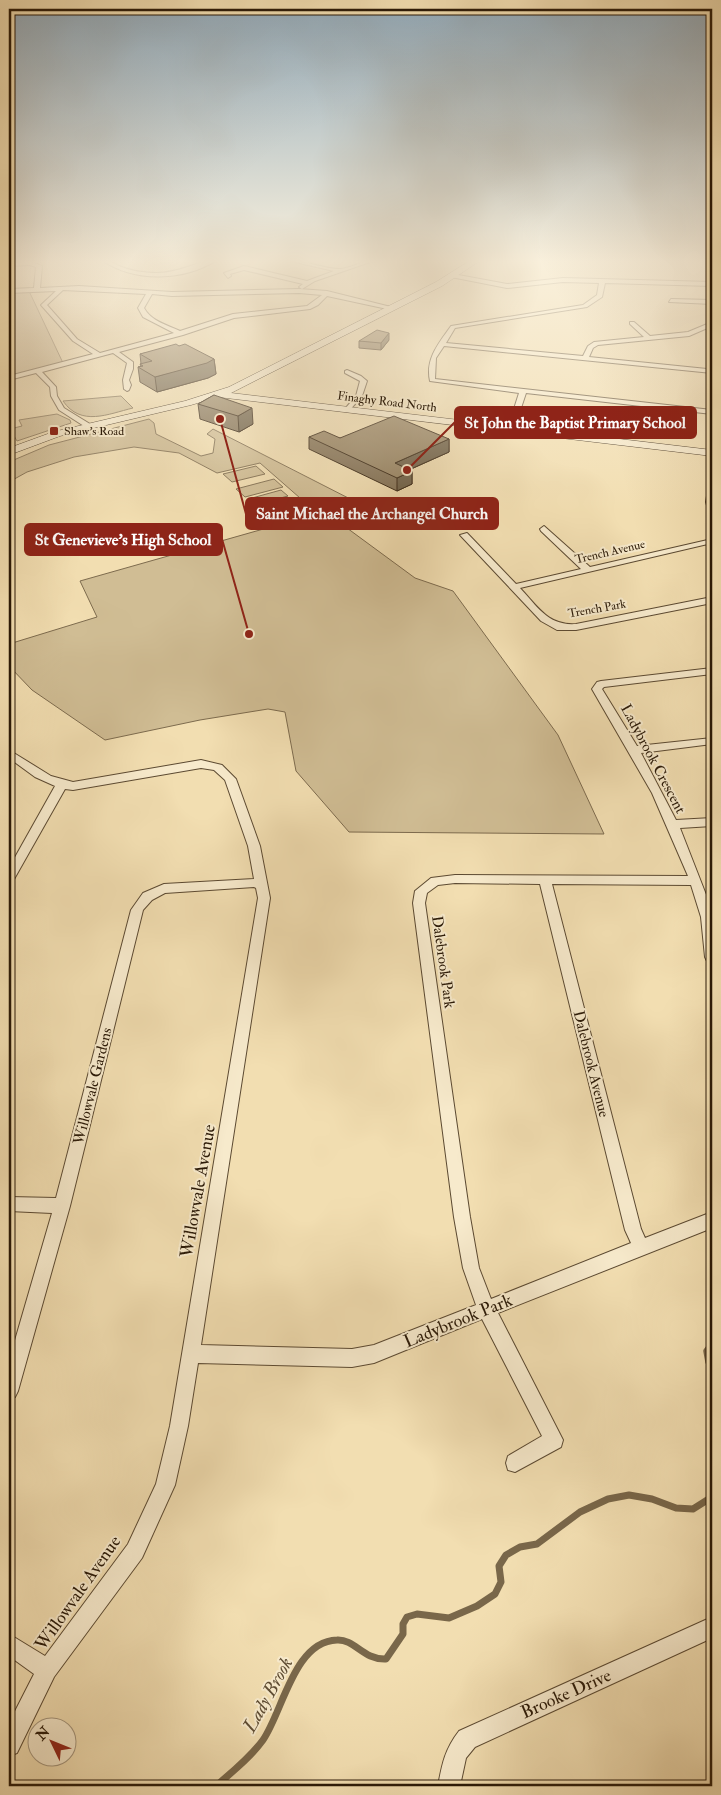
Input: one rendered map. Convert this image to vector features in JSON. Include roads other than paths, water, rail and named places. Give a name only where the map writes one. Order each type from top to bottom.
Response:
[{"type":"main road","points":[[11,450],[40,439],[151,411],[248,381],[322,344]]},
{"type":"main road","points":[[214,392],[272,369]]},
{"type":"main road","points":[[248,381],[239,389],[239,392],[253,399]]},
{"type":"main road","name":"Finaghy Road North","points":[[214,392],[253,399],[712,453]]},
{"type":"street","points":[[81,344],[99,355]]},
{"type":"street","points":[[9,378],[143,344]]},
{"type":"street","points":[[712,362],[710,367],[712,371],[441,344],[431,364],[432,380],[440,382],[712,412]]},
{"type":"street","points":[[585,359],[590,346],[594,344]]},
{"type":"street","points":[[114,351],[130,362],[130,369],[126,380],[127,389]]},
{"type":"street","points":[[36,371],[53,387],[54,396],[61,409],[87,426]]},
{"type":"street","points":[[346,372],[359,377],[364,382],[359,396],[348,410]]},
{"type":"street","points":[[510,429],[523,391]]},
{"type":"street","points":[[712,486],[710,502],[712,509]]},
{"type":"street","points":[[544,529],[588,570]]},
{"type":"street","name":"Trench Park","points":[[464,535],[544,620],[560,628],[712,600]]},
{"type":"street","name":"Trench Avenue","points":[[514,587],[712,541]]},
{"type":"street","name":"Ladybrook Crescent","points":[[712,671],[601,684],[597,689],[635,750],[672,824],[696,881],[709,906],[712,957]]},
{"type":"street","points":[[635,750],[712,741]]},
{"type":"street","points":[[9,753],[61,786],[9,878]]},
{"type":"street","name":"Willowvale Avenue","points":[[9,1745],[47,1670],[135,1551],[164,1485],[179,1426],[264,898],[254,846],[230,780],[223,770],[212,765],[200,764],[61,786]]},
{"type":"street","points":[[672,824],[712,822]]},
{"type":"street","name":"Dalebrook Park","points":[[515,1463],[554,1440],[487,1310],[471,1268],[462,1217],[418,903],[422,890],[435,881],[455,879],[696,881]]},
{"type":"street","name":"Dalebrook Avenue","points":[[545,881],[633,1230],[641,1247]]},
{"type":"street","name":"Willowvale Gardens","points":[[9,1391],[62,1206],[137,910],[143,899],[164,889],[235,886],[254,883],[262,885]]},
{"type":"street","points":[[9,1204],[62,1206]]},
{"type":"street","name":"Ladybrook Park","points":[[190,1354],[352,1358],[374,1354],[712,1220]]},
{"type":"street","name":"Brooke Drive","points":[[449,1786],[456,1753],[467,1739],[712,1627]]},
{"type":"street","points":[[9,1644],[47,1670]]},
{"type":"waterway","name":"Lady Brook","points":[[711,1365],[712,1367],[708,1362],[706,1351],[712,1343]]},
{"type":"waterway","name":"Lady Brook","points":[[216,1786],[258,1747],[270,1727],[300,1664],[310,1652],[322,1643],[337,1640],[343,1641],[371,1656],[386,1659],[403,1634],[403,1624],[407,1617],[417,1614],[449,1618],[477,1606],[495,1594],[501,1582],[499,1566],[506,1555],[520,1547],[537,1544],[580,1512],[608,1499],[629,1495],[652,1499],[676,1508],[693,1509],[712,1497]]},
{"type":"place","name":"Saint Michael the Archangel Church","points":[[220,419]]},
{"type":"place","name":"Shaw's Road","points":[[54,431]]},
{"type":"place","name":"St John the Baptist Primary School","points":[[407,470]]},
{"type":"place","name":"St Genevieve's High School","points":[[249,634]]}]
